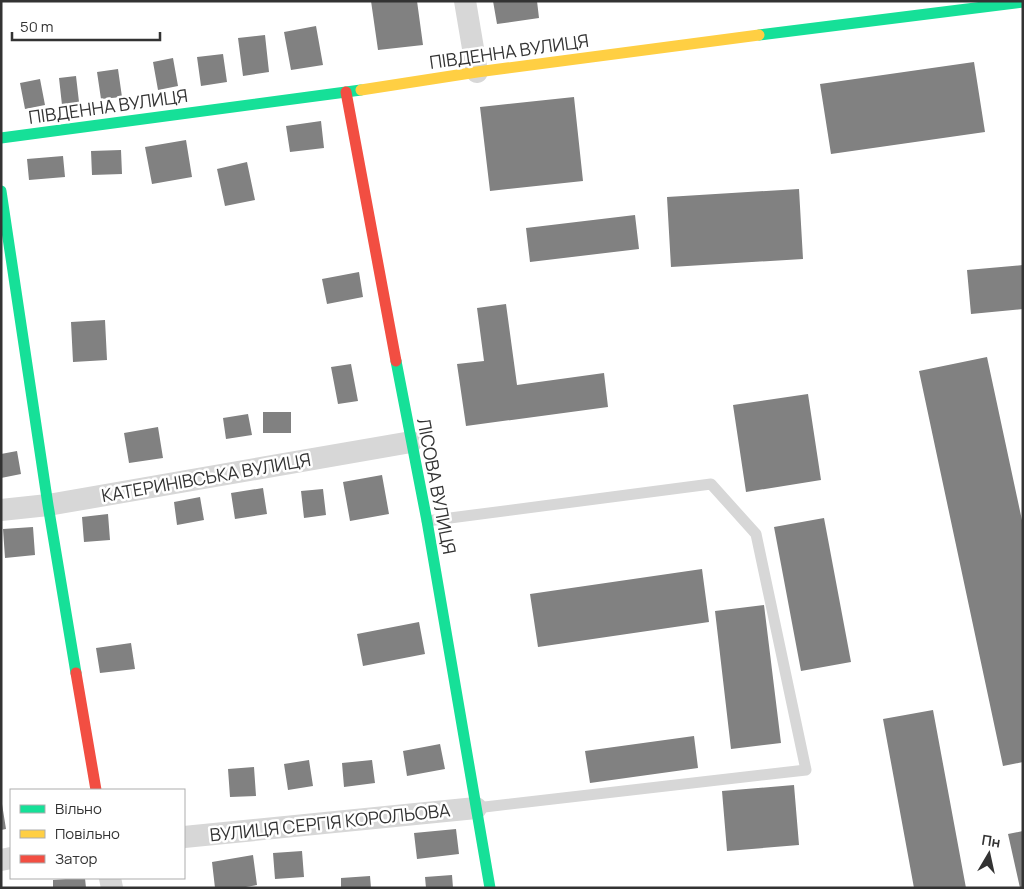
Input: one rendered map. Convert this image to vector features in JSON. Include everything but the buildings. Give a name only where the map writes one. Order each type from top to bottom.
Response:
[{"type":"street","points":[[465,1],[477,72]]},
{"type":"street","name":"ПІВДЕННА ВУЛИЦЯ","points":[[1,138],[346,92],[477,72],[1023,2]]},
{"type":"street","name":"ЛІСОВА ВУЛИЦЯ","points":[[346,92],[427,521],[490,888]]},
{"type":"street","points":[[1,190],[48,505],[96,789]]},
{"type":"street","name":"КАТЕРИНІВСЬКА ВУЛИЦЯ","points":[[1,510],[48,505],[411,442]]},
{"type":"street","name":"ВУЛИЦЯ СЕРГІЯ КОРОЛЬОВА","points":[[185,837],[476,808]]},
{"type":"lane","points":[[427,521],[710,484],[756,534],[806,770],[476,808]]},
{"type":"traffic: fast","points":[[759,35],[1023,2]]},
{"type":"traffic: fast","points":[[1,138],[361,90]]},
{"type":"traffic: fast","points":[[1,191],[48,505],[76,673]]},
{"type":"traffic: fast","points":[[396,361],[427,521],[490,888]]},
{"type":"traffic: slow","points":[[361,90],[477,72],[759,35]]},
{"type":"traffic: jam","points":[[346,92],[396,361]]},
{"type":"traffic: jam","points":[[76,673],[96,789]]}]
